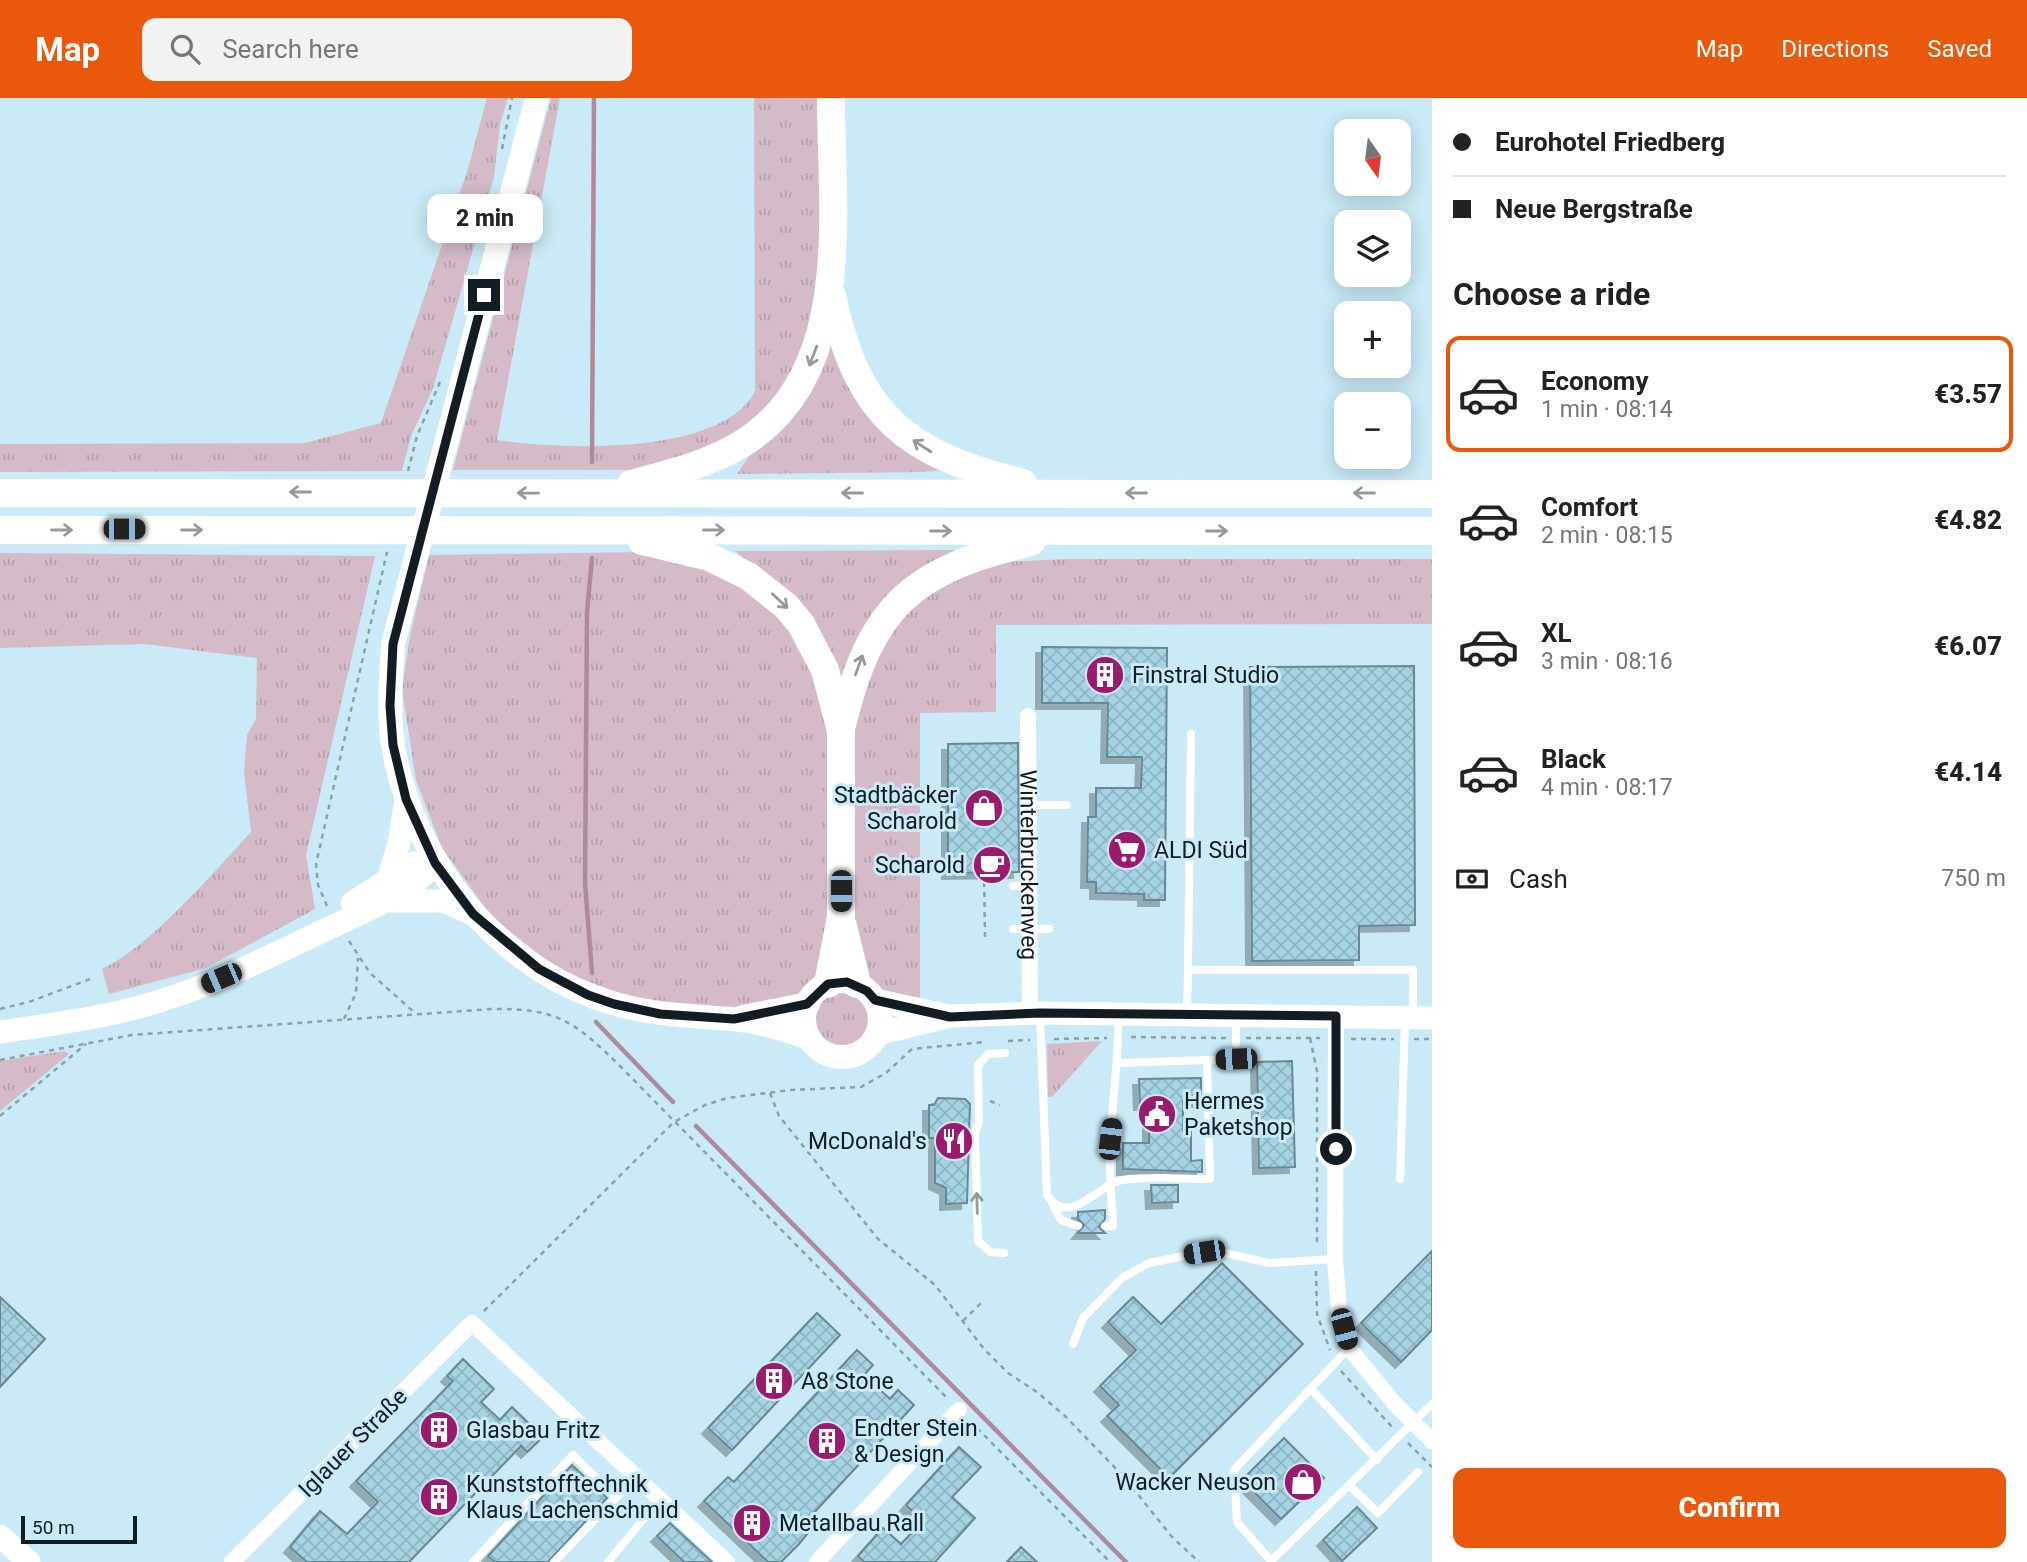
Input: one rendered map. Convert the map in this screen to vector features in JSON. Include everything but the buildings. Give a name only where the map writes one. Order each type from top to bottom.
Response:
[{"type":"highway","points":[[831,98],[831,290],[838,323],[859,377],[875,402],[907,437],[928,451],[968,468],[1067,494]]},
{"type":"highway","points":[[596,493],[710,460],[759,432],[785,406],[807,370],[831,290]]},
{"type":"highway","points":[[0,493],[1432,494]]},
{"type":"highway","points":[[0,530],[1432,531]]},
{"type":"highway","points":[[596,530],[709,558],[748,576],[786,606],[813,645],[825,670],[841,731],[841,917],[828,984]]},
{"type":"highway","points":[[841,731],[863,653],[887,616],[908,594],[935,574],[965,560],[1076,531]]},
{"type":"highway","points":[[841,917],[866,992]]},
{"type":"main road","points":[[537,98],[393,644],[390,706],[393,745],[406,799],[435,863],[473,914],[539,969],[588,995],[646,1012],[734,1019],[809,1038]]},
{"type":"main road","points":[[386,891],[399,843],[406,799]]},
{"type":"main road","points":[[0,1032],[79,1020],[169,998],[238,971],[309,937],[386,891],[423,878],[435,863]]},
{"type":"main road","points":[[386,891],[418,899],[442,901],[473,914]]},
{"type":"main road","points":[[734,1019],[807,1004],[828,984],[847,982],[866,992],[950,1017]]},
{"type":"main road","points":[[866,992],[879,1011],[877,1034]]},
{"type":"main road","points":[[807,1004],[805,1026],[809,1038],[826,1054],[838,1057],[861,1052],[877,1034],[950,1017],[1118,1014],[1417,1018]]},
{"type":"main road","points":[[0,1536],[29,1562]]},
{"type":"street","name":"Winterbruckenweg","points":[[1028,716],[1029,806],[1021,886],[1021,929],[1035,1014]]},
{"type":"street","points":[[1336,1016],[1335,1259],[1339,1311],[1349,1348],[1432,1441]]},
{"type":"street","points":[[472,1322],[727,1562]]},
{"type":"street","name":"Iglauer Straße","points":[[232,1562],[472,1322]]},
{"type":"street","points":[[817,1562],[959,1410]]},
{"type":"lane","points":[[1187,1016],[1191,734]]},
{"type":"lane","points":[[1029,806],[1066,805]]},
{"type":"lane","points":[[1021,929],[1049,929]]},
{"type":"lane","points":[[1188,970],[1413,970],[1417,1018],[1400,1179]]},
{"type":"lane","points":[[1035,1014],[1041,1039],[1046,1195],[1061,1220],[1078,1223]]},
{"type":"lane","points":[[1108,1221],[1110,1139],[1119,1063],[1118,1014]]},
{"type":"lane","points":[[1236,1017],[1236,1043]]},
{"type":"lane","points":[[1004,1253],[990,1252],[978,1241],[975,1133],[979,1122],[978,1065],[988,1054],[1005,1053]]},
{"type":"lane","points":[[1119,1063],[1236,1059]]},
{"type":"lane","points":[[1052,1203],[1061,1207],[1086,1203],[1120,1180],[1210,1179],[1207,1060]]},
{"type":"lane","points":[[1073,1344],[1083,1318],[1122,1278],[1149,1263],[1204,1252],[1225,1253],[1269,1263],[1335,1259]]},
{"type":"lane","points":[[1349,1348],[1234,1470],[1237,1522],[1271,1561],[1432,1404]]},
{"type":"lane","points":[[1312,1390],[1377,1460]]},
{"type":"lane","points":[[473,1562],[573,1455],[617,1497]]},
{"type":"lane","points":[[1350,1486],[1378,1513],[1418,1472]]},
{"type":"lane","points":[[554,1562],[636,1477]]},
{"type":"lane","points":[[608,1562],[660,1499]]},
{"type":"path","points":[[327,906],[318,885],[316,864],[377,587]]},
{"type":"path","points":[[984,873],[985,937]]},
{"type":"path","points":[[349,941],[358,958],[386,989],[416,1014]]},
{"type":"path","points":[[344,1020],[356,993],[358,958]]},
{"type":"path","points":[[0,1009],[29,1002],[93,978]]},
{"type":"path","points":[[0,1059],[132,1035],[416,1014],[523,1009],[558,1017],[591,1038],[1110,1562]]},
{"type":"path","points":[[1005,1041],[1041,1039]]},
{"type":"path","points":[[472,1322],[674,1122],[705,1105],[727,1098],[769,1092],[861,1087],[886,1073],[912,1049],[993,1042]]},
{"type":"path","points":[[0,1116],[86,1044]]},
{"type":"path","points":[[769,1092],[779,1116],[878,1239],[935,1285],[984,1349],[1008,1373],[1037,1392],[1066,1417],[1124,1477],[1172,1537],[1199,1562]]},
{"type":"path","points":[[963,1321],[982,1303]]},
{"type":"green space","points":[[487,98],[508,98],[500,124],[494,177],[433,388],[411,436],[402,471],[0,472],[0,444],[305,443],[381,423],[468,169]]},
{"type":"green space","points":[[551,98],[560,98],[497,440],[559,446],[598,446],[676,438],[710,427],[737,412],[755,391],[754,98],[820,98],[820,317],[776,406],[738,438],[641,470],[453,470]]},
{"type":"green space","points":[[830,335],[948,469],[924,472],[737,474]]},
{"type":"green space","points":[[959,550],[840,685],[782,589],[735,551]]},
{"type":"green space","points":[[642,552],[711,565],[767,597],[821,676],[828,726],[829,920],[821,969],[801,995],[756,1010],[701,1010],[632,998],[560,971],[492,917],[442,848],[416,780],[402,689],[410,636],[429,555]]},
{"type":"green space","points":[[0,553],[375,556],[306,855],[315,909],[206,968],[109,994],[102,969],[121,958],[160,927],[251,832],[244,771],[247,735],[256,719],[257,658],[145,644],[0,648]]},
{"type":"green space","points":[[1067,559],[1432,559],[1432,624],[996,625],[996,712],[920,713],[920,1005],[884,996],[868,983],[852,920],[850,727],[894,619],[955,572],[1003,562]]},
{"type":"green space","points":[[840,993],[851,995],[860,1001],[866,1010],[866,1032],[860,1041],[851,1047],[840,1049],[829,1047],[820,1041],[814,1032],[812,1021],[814,1010],[820,1001],[829,995]]},
{"type":"green space","points":[[1102,1041],[1052,1097],[1048,1097],[1047,1044]]},
{"type":"green space","points":[[64,1051],[69,1054],[0,1111],[0,1061]]},
{"type":"waterway","points":[[592,462],[594,98]]},
{"type":"waterway","points":[[592,558],[587,612],[585,883],[592,973]]},
{"type":"waterway","points":[[596,1022],[673,1102]]},
{"type":"waterway","points":[[696,1126],[1126,1562]]},
{"type":"place","name":"Finstral Studio","points":[[1105,675]]},
{"type":"place","name":"Stadtbäcker Scharold","points":[[984,808]]},
{"type":"place","name":"ALDI Süd","points":[[1127,850]]},
{"type":"place","name":"Scharold","points":[[992,865]]},
{"type":"place","name":"Hermes Paketshop","points":[[1157,1114]]},
{"type":"place","name":"McDonald's","points":[[954,1141]]},
{"type":"place","name":"A8 Stone","points":[[774,1381]]},
{"type":"place","name":"Glasbau Fritz","points":[[439,1430]]},
{"type":"place","name":"Endter Stein & Design","points":[[827,1441]]},
{"type":"place","name":"Wacker Neuson","points":[[1303,1482]]},
{"type":"place","name":"Kunststofftechnik Klaus Lachenschmid","points":[[439,1497]]},
{"type":"place","name":"Metallbau Rall","points":[[752,1523]]},
{"type":"route","points":[[484,295],[404,594],[393,644],[390,706],[393,745],[406,799],[435,863],[473,914],[539,969],[588,995],[646,1012],[674,1016],[734,1019],[807,1004],[819,989],[828,984],[847,982],[857,984],[875,1000],[950,1017],[1040,1013],[1336,1016],[1336,1149]]}]
